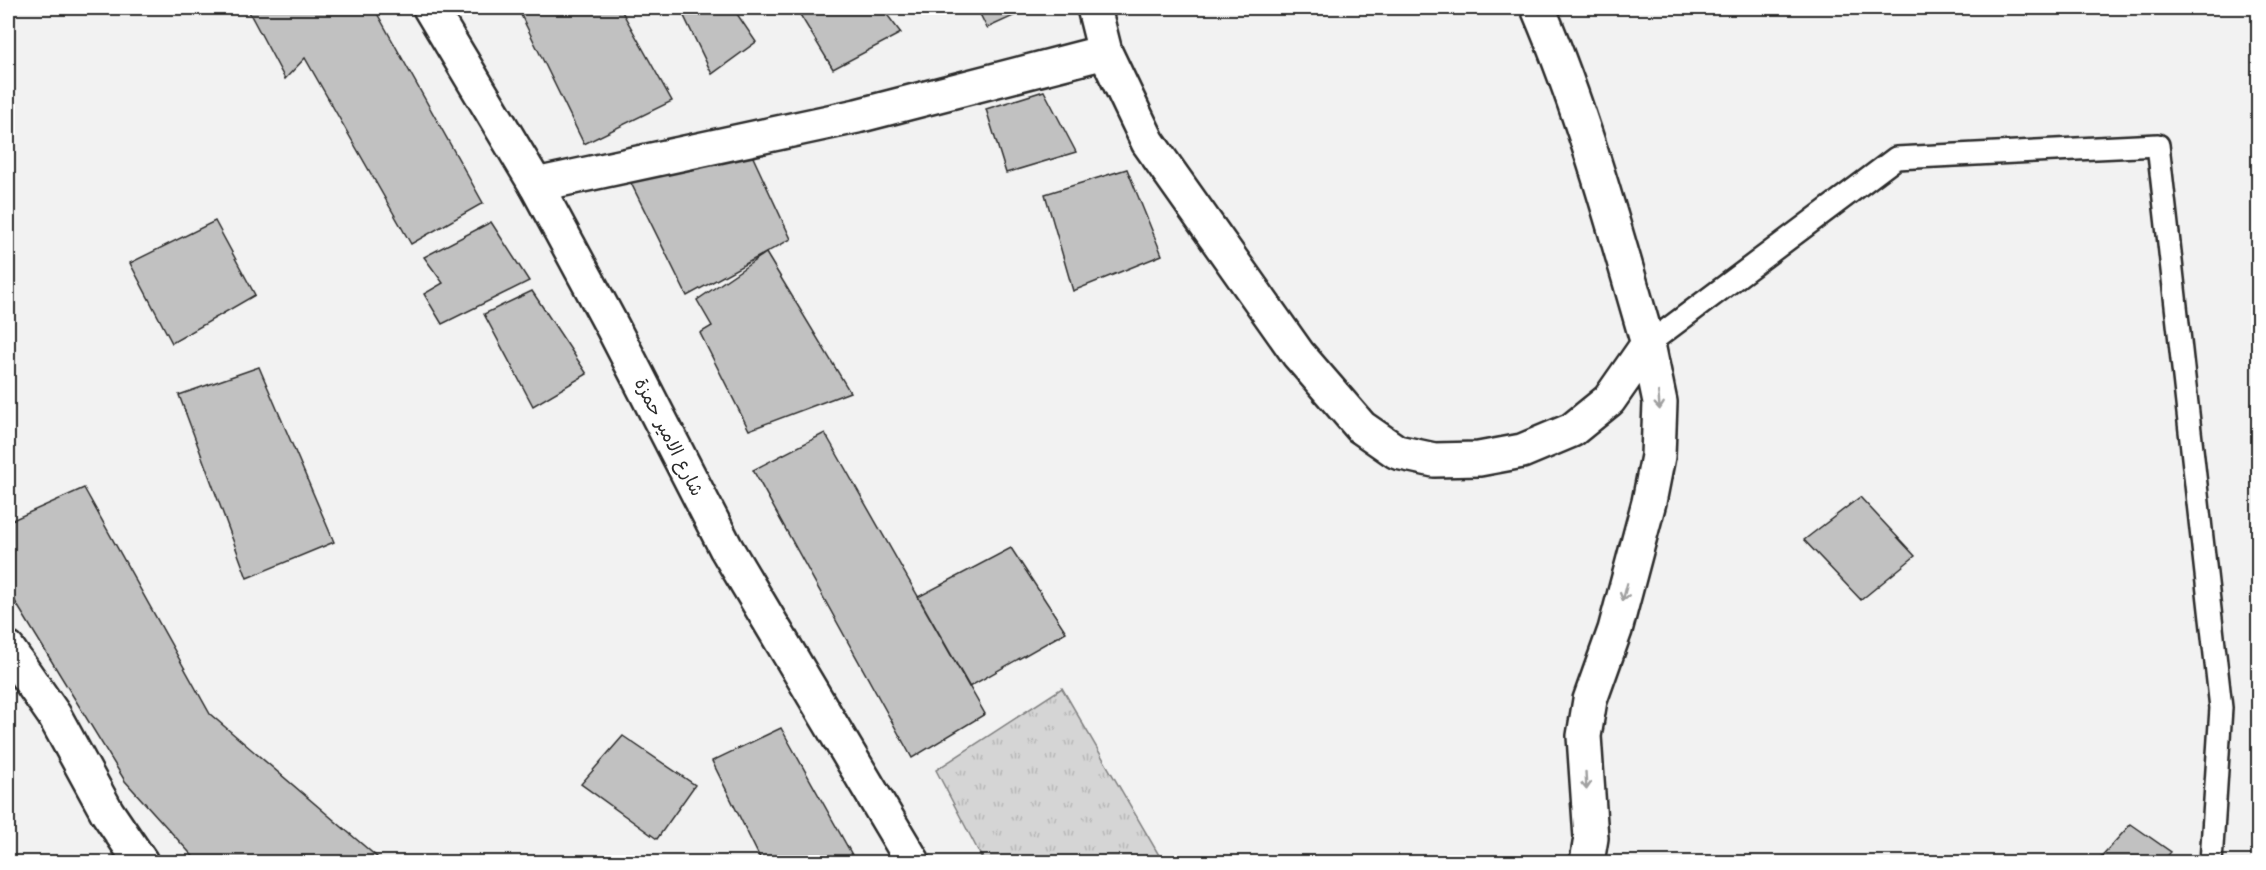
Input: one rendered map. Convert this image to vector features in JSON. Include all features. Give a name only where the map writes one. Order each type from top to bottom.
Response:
[{"type":"street","name":"شارع الامير حمزة","points":[[430,8],[536,185],[613,328],[726,548],[913,862]]},
{"type":"street","points":[[1094,8],[1105,52],[1148,142],[1298,354],[1361,427],[1397,452],[1434,460],[1479,459],[1522,451],[1572,430],[1609,400],[1648,344]]},
{"type":"street","points":[[1538,8],[1560,59],[1586,136],[1648,344],[1660,402],[1658,456],[1649,502],[1615,630],[1590,700],[1584,736],[1587,809],[1591,838],[1587,862]]},
{"type":"street","points":[[536,185],[857,116],[1105,52]]},
{"type":"street","points":[[8,649],[54,716],[107,812],[141,862]]},
{"type":"lane","points":[[1648,344],[1896,158],[2158,144],[2221,708],[2211,862]]},
{"type":"green space","points":[[1062,688],[1163,862],[984,862],[936,770]]},
{"type":"building","points":[[247,8],[374,8],[483,203],[411,244],[305,58],[285,79]]},
{"type":"building","points":[[527,8],[620,8],[672,101],[584,144],[519,11]]},
{"type":"building","points":[[696,8],[733,8],[756,42],[712,74],[683,14]]},
{"type":"building","points":[[813,8],[882,8],[901,33],[833,69],[799,13]]},
{"type":"building","points":[[977,8],[1031,8],[987,28]]},
{"type":"building","points":[[1044,91],[1076,152],[1006,173],[986,109]]},
{"type":"building","points":[[752,155],[791,239],[687,296],[629,179]]},
{"type":"building","points":[[1127,169],[1162,255],[1073,291],[1045,194]]},
{"type":"building","points":[[215,221],[255,295],[172,343],[130,263]]},
{"type":"building","points":[[491,222],[529,281],[442,324],[424,294],[443,283],[424,257]]},
{"type":"building","points":[[766,253],[850,392],[749,430],[700,333],[712,326],[697,300]]},
{"type":"building","points":[[532,291],[587,374],[533,406],[484,314]]},
{"type":"building","points":[[259,367],[334,542],[247,578],[179,395]]},
{"type":"building","points":[[825,433],[985,714],[912,758],[753,470]]},
{"type":"building","points":[[84,488],[210,714],[377,857],[371,862],[198,862],[125,781],[8,590],[8,522]]},
{"type":"building","points":[[1860,497],[1915,556],[1861,600],[1804,540]]},
{"type":"building","points":[[1011,548],[1066,632],[969,687],[918,597]]},
{"type":"building","points":[[781,728],[856,862],[762,862],[712,761]]},
{"type":"building","points":[[623,736],[695,785],[657,839],[581,784]]},
{"type":"building","points":[[2131,824],[2171,852],[2162,862],[2096,862]]}]
